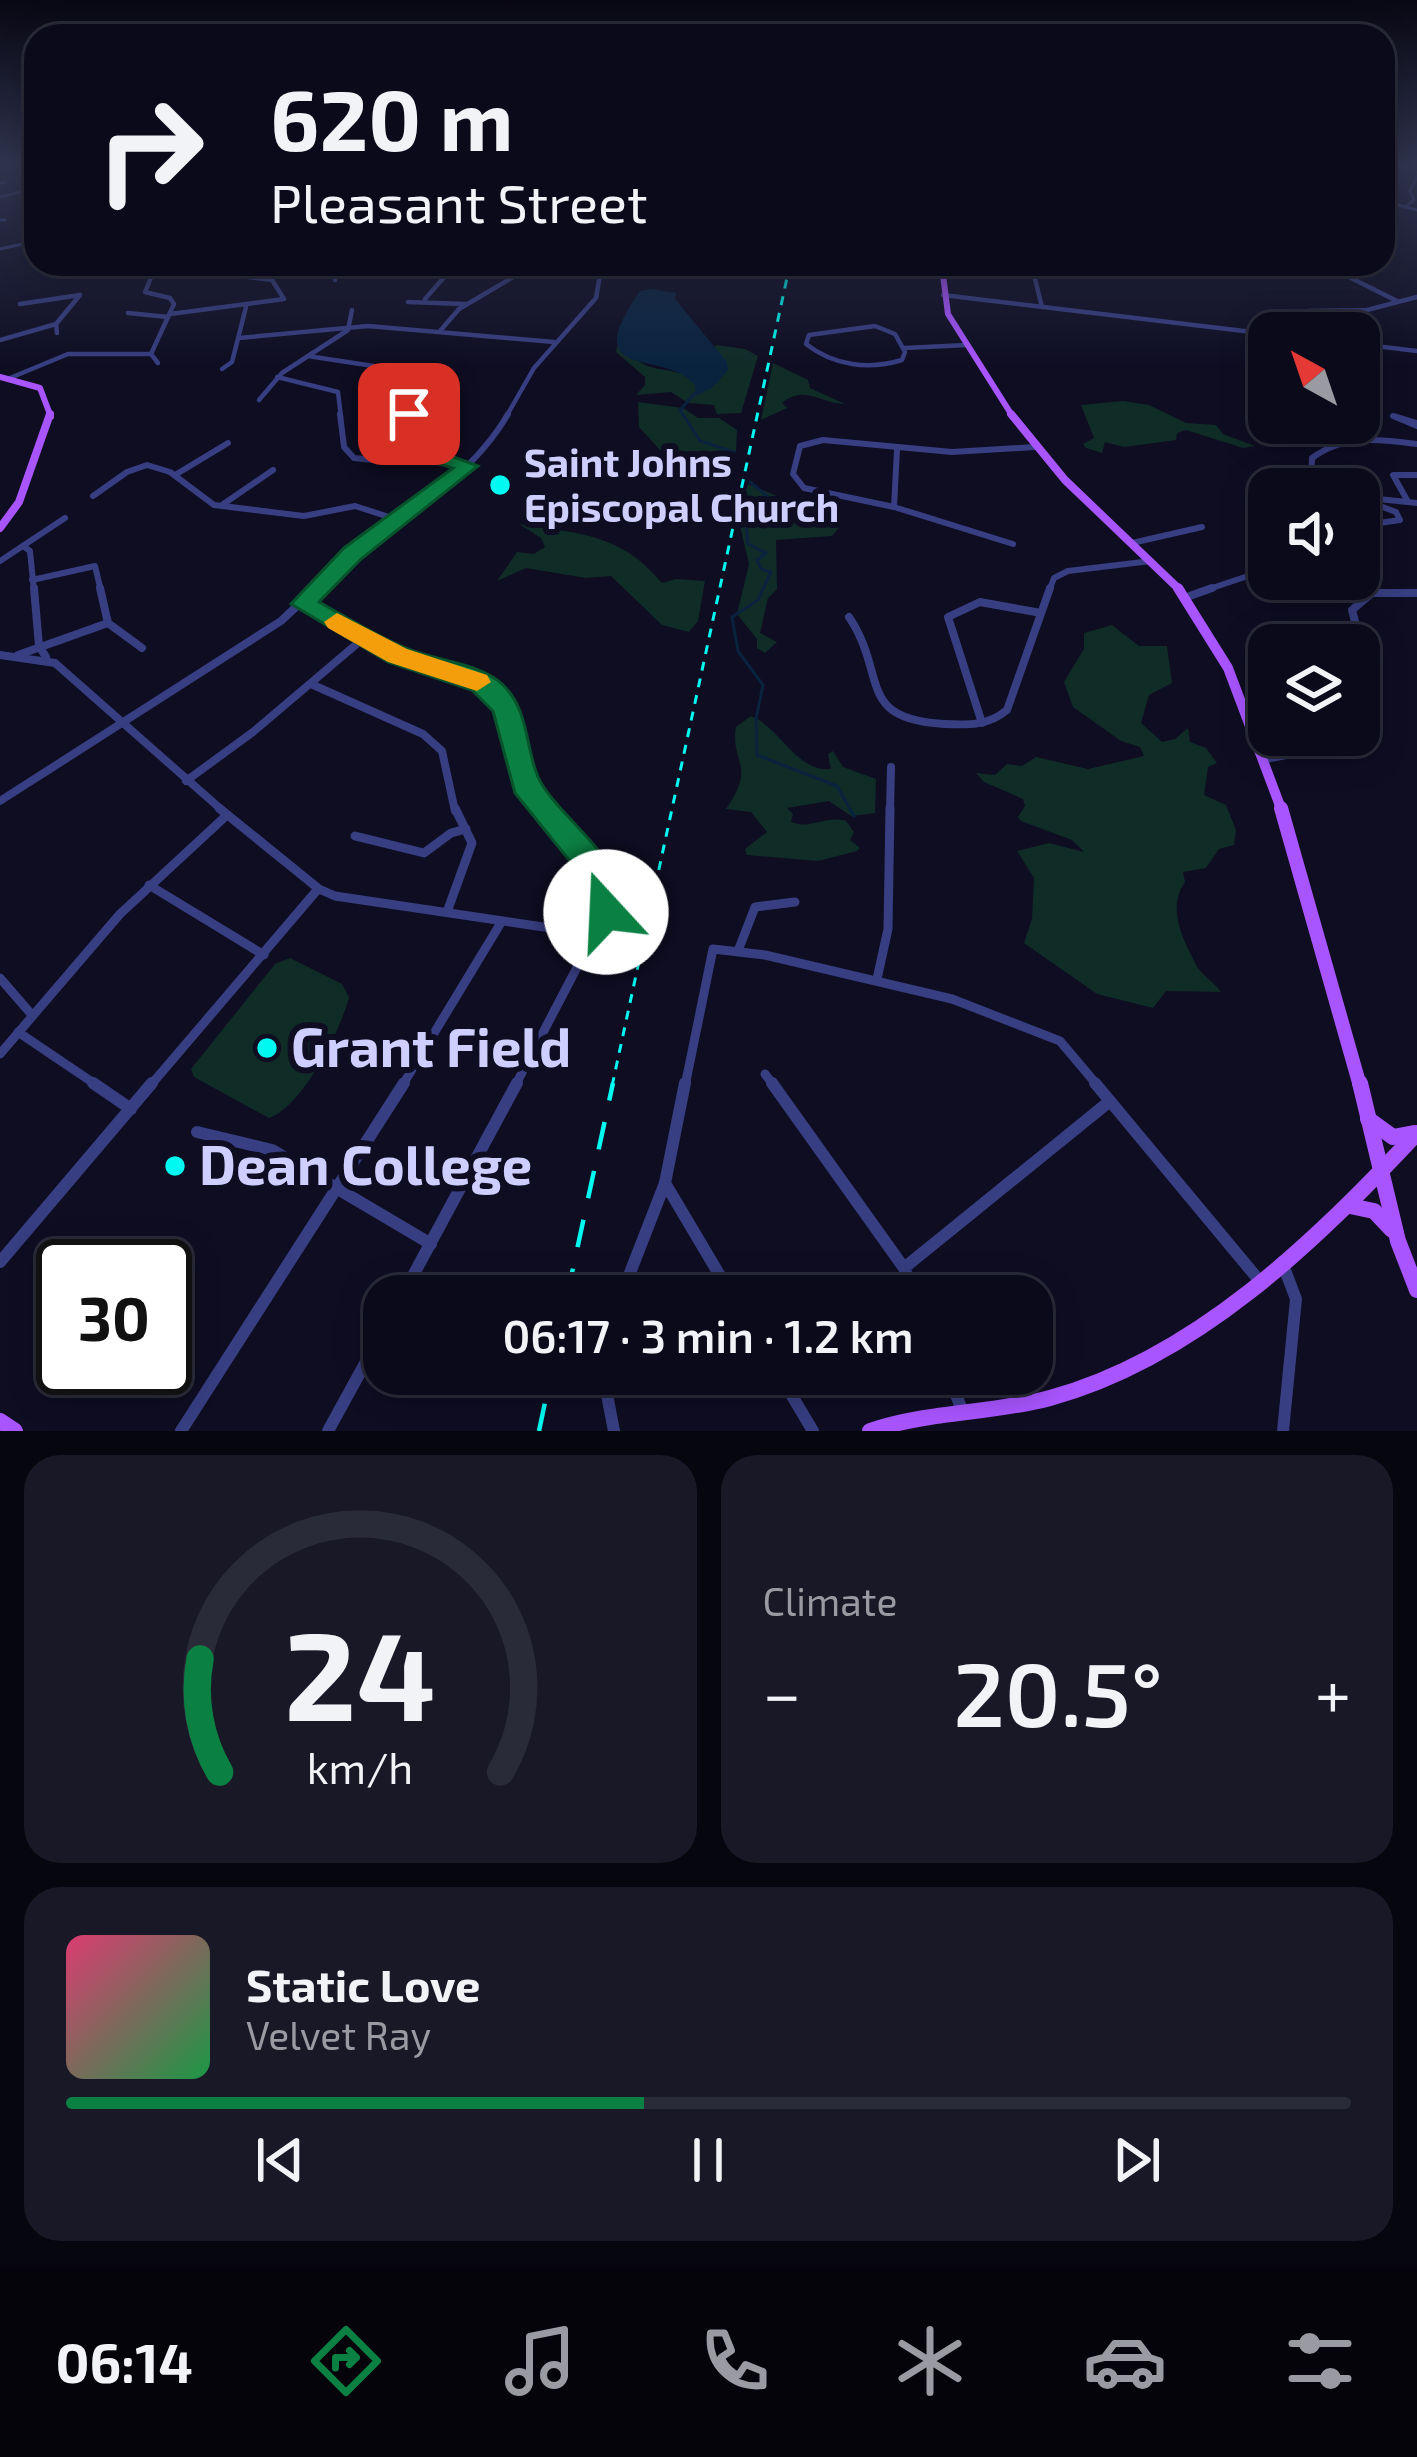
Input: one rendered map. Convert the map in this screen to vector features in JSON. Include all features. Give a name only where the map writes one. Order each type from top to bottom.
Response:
[{"type":"main road","points":[[941,276],[948,314],[1035,447],[1187,596],[1228,668],[1266,759],[1384,1170],[1399,1240],[1417,1290]]},
{"type":"main road","points":[[0,528],[24,491],[51,417],[40,388],[5,377]]},
{"type":"main road","points":[[1368,1119],[1393,1137],[1417,1132]]},
{"type":"main road","points":[[870,1431],[911,1417],[1046,1399],[1113,1378],[1182,1340],[1282,1262],[1351,1206],[1417,1132]]},
{"type":"main road","points":[[1351,1206],[1374,1210],[1399,1240]]},
{"type":"main road","points":[[0,1421],[15,1431]]},
{"type":"street","points":[[151,354],[172,299],[145,292],[152,276]]},
{"type":"street","points":[[242,276],[270,279],[285,297],[282,301]]},
{"type":"street","points":[[335,276],[335,280]]},
{"type":"street","points":[[424,300],[445,276]]},
{"type":"street","points":[[0,801],[303,604],[352,554],[468,466],[490,444],[520,386],[596,298],[600,276]]},
{"type":"street","points":[[1034,276],[1042,307]]},
{"type":"street","points":[[1347,276],[1398,302]]},
{"type":"street","points":[[440,332],[466,304],[514,277]]},
{"type":"street","points":[[0,340],[56,324],[80,295],[20,304]]},
{"type":"street","points":[[943,295],[1248,332]]},
{"type":"street","points":[[1307,312],[1360,311],[1417,297]]},
{"type":"street","points":[[128,313],[169,315],[293,302]]},
{"type":"street","points":[[408,302],[466,304]]},
{"type":"street","points":[[222,369],[232,362],[246,307]]},
{"type":"street","points":[[259,400],[277,377],[347,326],[352,310]]},
{"type":"street","points":[[56,324],[56,333]]},
{"type":"street","points":[[239,338],[347,326],[556,342]]},
{"type":"street","points":[[874,326],[895,334],[904,348],[905,356],[899,362],[878,365],[824,358],[806,340],[819,332],[874,326]]},
{"type":"street","points":[[904,348],[967,345]]},
{"type":"street","points":[[1380,347],[1417,351]]},
{"type":"street","points":[[5,377],[68,354],[151,354]]},
{"type":"street","points":[[151,354],[158,363]]},
{"type":"street","points":[[308,356],[410,374],[415,397],[409,414],[424,448],[435,458],[468,466]]},
{"type":"street","points":[[277,377],[338,392],[344,447],[354,458],[373,460],[424,448]]},
{"type":"street","points":[[1380,440],[1417,444]]},
{"type":"street","points":[[1013,544],[894,507],[804,488],[793,474],[800,446],[812,441],[896,450],[1000,452],[1035,447]]},
{"type":"street","points":[[176,476],[228,443]]},
{"type":"street","points":[[1311,468],[1312,458],[1335,444]]},
{"type":"street","points":[[894,507],[896,450]]},
{"type":"street","points":[[93,496],[147,463],[162,464],[204,502],[304,517],[355,506],[396,520]]},
{"type":"street","points":[[221,506],[272,470]]},
{"type":"street","points":[[1407,500],[1393,475],[1417,475]]},
{"type":"street","points":[[1378,502],[1396,512],[1400,520],[1381,523],[1360,512],[1378,502]]},
{"type":"street","points":[[1380,502],[1417,503]]},
{"type":"street","points":[[0,561],[64,518]]},
{"type":"street","points":[[1132,543],[1202,527]]},
{"type":"street","points":[[23,546],[30,551],[39,646],[46,658],[319,889],[334,896],[597,935]]},
{"type":"street","points":[[849,617],[864,638],[878,697],[891,714],[917,723],[982,723],[997,720],[1006,710],[1052,582],[1063,573],[1151,561]]},
{"type":"street","points":[[32,580],[95,566],[108,623],[142,648]]},
{"type":"street","points":[[1187,596],[1248,576]]},
{"type":"street","points":[[1355,624],[1352,610],[1372,593],[1417,593]]},
{"type":"street","points":[[982,723],[948,617],[962,604],[980,602],[1041,613]]},
{"type":"street","points":[[303,604],[398,655],[482,683],[498,696],[529,790],[589,861],[603,889],[606,912],[597,935],[414,1275]]},
{"type":"street","points":[[17,656],[108,623]]},
{"type":"street","points":[[186,781],[365,637]]},
{"type":"street","points":[[0,655],[46,658]]},
{"type":"street","points":[[311,684],[423,734],[442,751],[457,818],[466,829],[471,849],[447,912]]},
{"type":"street","points":[[1266,759],[1281,756]]},
{"type":"street","points":[[877,979],[888,929],[891,766]]},
{"type":"street","points":[[0,1054],[86,950],[227,814]]},
{"type":"street","points":[[355,836],[424,853],[451,833],[466,829]]},
{"type":"street","points":[[149,885],[265,955]]},
{"type":"street","points":[[0,1262],[319,889]]},
{"type":"street","points":[[738,952],[755,907],[795,902]]},
{"type":"street","points":[[181,1431],[477,969],[502,921]]},
{"type":"street","points":[[629,1275],[664,1184],[713,949],[877,979],[982,1009],[1060,1041],[1258,1279]]},
{"type":"street","points":[[0,979],[32,1016]]},
{"type":"street","points":[[18,1032],[131,1109]]},
{"type":"street","points":[[765,1074],[907,1275]]},
{"type":"street","points":[[904,1268],[1111,1101]]},
{"type":"street","points":[[197,1132],[224,1144],[272,1150],[431,1244]]},
{"type":"street","points":[[664,1184],[719,1275]]},
{"type":"street","points":[[1282,1262],[1296,1299],[1283,1431]]},
{"type":"street","points":[[328,1431],[363,1367]]},
{"type":"street","points":[[607,1395],[614,1431]]},
{"type":"street","points":[[792,1395],[813,1431]]},
{"type":"street","points":[[956,1395],[962,1411]]},
{"type":"green space","points":[[716,345],[758,356],[741,413],[717,414],[714,405],[688,403],[671,392],[636,395],[645,377],[616,352],[617,346],[642,363],[680,374],[696,385]]},
{"type":"green space","points":[[773,363],[845,404],[798,395],[782,403],[787,408],[761,420]]},
{"type":"green space","points":[[1123,401],[1149,405],[1186,423],[1216,425],[1223,434],[1255,446],[1243,448],[1186,430],[1177,433],[1176,440],[1124,447],[1105,442],[1102,453],[1083,444],[1094,438],[1081,405]]},
{"type":"green space","points":[[638,402],[683,408],[698,418],[719,418],[737,430],[736,451],[662,452],[639,427]]},
{"type":"green space","points":[[748,484],[784,499],[838,511],[842,524],[832,536],[776,540],[777,589],[768,598],[760,633],[777,642],[765,653],[737,614],[749,564],[740,526],[747,518],[741,508]]},
{"type":"green space","points":[[519,524],[615,545],[662,583],[705,581],[698,621],[689,632],[662,625],[611,576],[586,578],[526,568],[497,581],[517,552],[534,554],[545,547],[541,538]]},
{"type":"green space","points":[[1112,625],[1139,646],[1167,646],[1172,683],[1149,695],[1141,723],[1162,742],[1188,728],[1190,742],[1206,748],[1217,763],[1208,767],[1204,795],[1226,805],[1236,830],[1234,845],[1219,849],[1206,868],[1183,872],[1185,882],[1177,902],[1178,922],[1190,953],[1221,992],[1166,991],[1153,1008],[1097,994],[1024,943],[1032,919],[1034,878],[1017,851],[1049,843],[1084,852],[1072,840],[1021,821],[1023,799],[984,782],[976,773],[995,775],[1007,764],[1022,766],[1036,757],[1088,769],[1144,756],[1140,747],[1121,741],[1073,707],[1064,682],[1084,649],[1084,633]]},
{"type":"green space","points":[[751,716],[808,764],[831,769],[828,754],[833,751],[843,767],[876,779],[875,813],[851,816],[829,801],[787,808],[793,814],[791,822],[798,824],[846,821],[854,832],[850,840],[860,848],[857,851],[818,861],[747,855],[745,849],[767,832],[751,812],[726,809],[740,783],[736,727]]},
{"type":"green space","name":"Grant Field","points":[[290,958],[342,984],[349,997],[329,1047],[307,1084],[269,1118],[194,1077],[191,1069],[275,964]]},
{"type":"water","points":[[640,291],[676,293],[675,299],[727,362],[728,370],[713,387],[696,396],[695,385],[681,374],[621,352],[617,340],[622,320]]},
{"type":"waterway","points":[[695,393],[680,410],[700,441],[734,452],[729,470],[733,478]]},
{"type":"waterway","points":[[750,482],[772,500],[764,508],[764,520],[746,525],[748,544],[766,553],[757,560],[761,569],[771,572],[758,600],[732,617],[738,651],[763,685],[756,719],[757,755],[837,786],[854,816]]},
{"type":"railway","points":[[612,1086],[787,276]]},
{"type":"railway","points":[[572,1275],[613,1083]]},
{"type":"railway","points":[[539,1431],[547,1395]]},
{"type":"slow traffic","points":[[337,622],[398,655],[477,682]]},
{"type":"place","name":"Saint Johns Episcopal Church","points":[[500,485]]},
{"type":"place","name":"Grant Field","points":[[267,1048]]},
{"type":"place","name":"Dean College","points":[[175,1166]]},
{"type":"route","points":[[409,414],[430,454],[468,466],[352,554],[303,604],[398,655],[482,683],[494,692],[506,709],[521,776],[589,861],[603,889],[606,912]]}]
